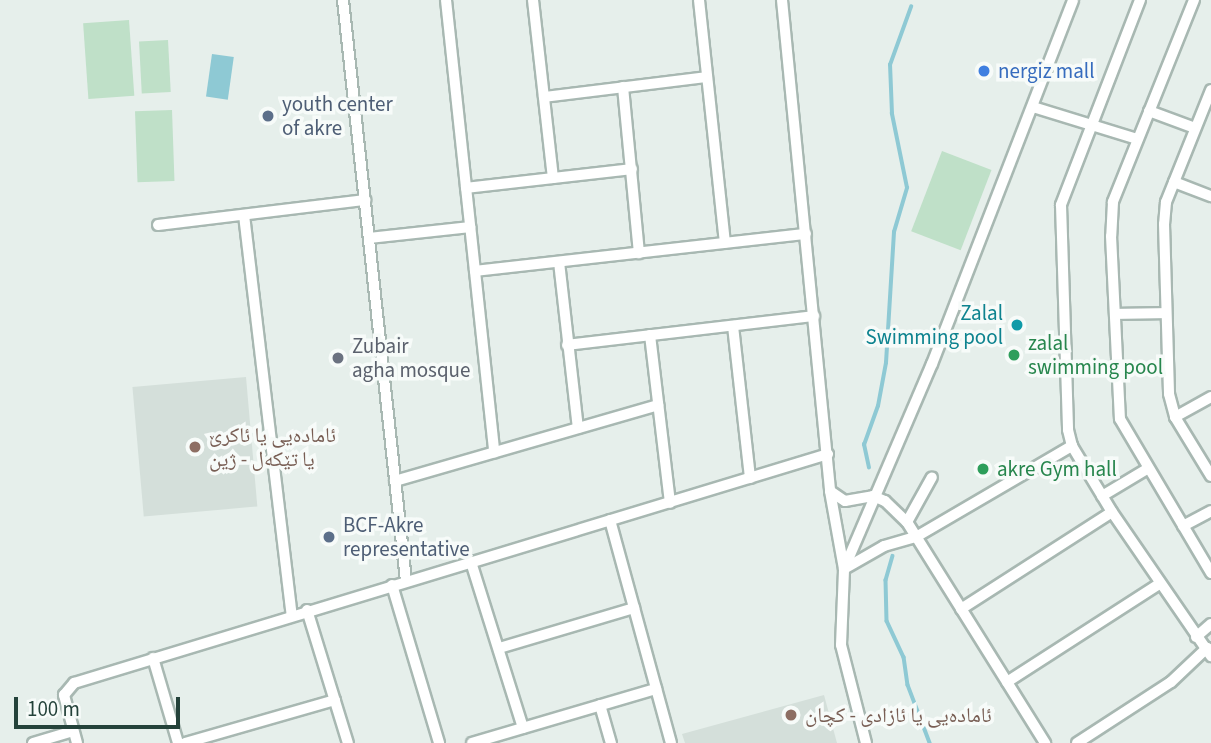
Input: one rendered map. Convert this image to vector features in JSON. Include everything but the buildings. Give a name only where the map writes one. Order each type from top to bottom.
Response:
[{"type":"street","points":[[343,0],[406,581]]},
{"type":"street","points":[[446,0],[494,452]]},
{"type":"street","points":[[533,0],[553,178]]},
{"type":"street","points":[[699,0],[725,243]]},
{"type":"street","points":[[782,0],[831,491],[844,569],[841,645],[866,743]]},
{"type":"street","points":[[844,569],[873,496],[932,364],[1073,0]]},
{"type":"street","points":[[1077,743],[1171,682],[1209,652],[1159,584],[1072,446],[1060,205],[1140,0]]},
{"type":"street","points":[[1194,0],[1113,202],[1116,314],[1120,419],[1147,469],[1211,573]]},
{"type":"street","points":[[544,97],[707,77]]},
{"type":"street","points":[[622,88],[639,253]]},
{"type":"street","points":[[1211,90],[1174,182],[1164,224],[1169,394],[1175,416],[1211,475]]},
{"type":"street","points":[[1033,107],[1094,122],[1137,139]]},
{"type":"street","points":[[1149,111],[1195,128]]},
{"type":"street","points":[[466,188],[632,169]]},
{"type":"street","points":[[1174,182],[1211,196]]},
{"type":"street","points":[[158,225],[365,200]]},
{"type":"street","points":[[244,215],[292,615]]},
{"type":"street","points":[[369,238],[470,227]]},
{"type":"street","points":[[475,271],[806,234]]},
{"type":"street","points":[[559,262],[578,428]]},
{"type":"street","points":[[1116,314],[1166,313]]},
{"type":"street","points":[[567,345],[814,316]]},
{"type":"street","points":[[733,326],[750,478]]},
{"type":"street","points":[[650,335],[670,503]]},
{"type":"street","points":[[1175,416],[1211,397]]},
{"type":"street","points":[[395,481],[658,405]]},
{"type":"street","points":[[844,569],[884,547],[916,537],[1072,446]]},
{"type":"street","points":[[77,743],[64,699],[67,687],[307,610],[828,454]]},
{"type":"street","points":[[1102,496],[1147,469]]},
{"type":"street","points":[[907,522],[932,477]]},
{"type":"street","points":[[831,491],[845,501],[873,496],[886,501],[907,522],[1045,743]]},
{"type":"street","points":[[1183,526],[1211,511]]},
{"type":"street","points":[[961,609],[1112,512]]},
{"type":"street","points":[[610,520],[671,743]]},
{"type":"street","points":[[471,562],[523,728]]},
{"type":"street","points":[[1007,682],[1159,584]]},
{"type":"street","points":[[392,585],[439,743]]},
{"type":"street","points":[[499,648],[634,608]]},
{"type":"street","points":[[307,610],[348,743]]},
{"type":"street","points":[[1196,637],[1211,624]]},
{"type":"street","points":[[153,658],[178,743]]},
{"type":"street","points":[[472,743],[656,689]]},
{"type":"street","points":[[185,743],[335,700]]},
{"type":"street","points":[[600,705],[611,743]]},
{"type":"street","points":[[33,743],[73,731]]},
{"type":"shaded area","name":"ئامادەیی یا ئاکرێ یا تێکەل - ژین","points":[[246,377],[257,507],[144,516],[132,387]]},
{"type":"shaded area","name":"ئامادەیی یا ئازادی - کچان","points":[[824,695],[837,743],[685,743],[682,734]]},
{"type":"green space","points":[[129,20],[134,96],[88,99],[83,23]]},
{"type":"green space","points":[[168,40],[171,92],[142,93],[139,42]]},
{"type":"green space","points":[[172,110],[174,181],[138,182],[135,111]]},
{"type":"green space","points":[[942,151],[991,170],[961,250],[911,231]]},
{"type":"water","points":[[212,54],[234,57],[228,100],[206,97]]},
{"type":"waterway","points":[[869,468],[864,445],[878,406],[886,363],[894,232],[907,188],[892,114],[890,65],[911,7]]},
{"type":"waterway","points":[[893,556],[886,580],[887,621],[904,657],[908,685],[930,743]]},
{"type":"place","name":"nergiz mall","points":[[984,71]]},
{"type":"place","name":"youth center of akre","points":[[268,116]]},
{"type":"place","name":"Zalal Swimming pool","points":[[1017,325]]},
{"type":"place","name":"zalal swimming pool","points":[[1014,355]]},
{"type":"place","name":"Zubair agha mosque","points":[[338,358]]},
{"type":"place","name":"ئامادەیی یا ئاکرێ یا تێکەل - ژین","points":[[195,447]]},
{"type":"place","name":"akre Gym hall","points":[[983,469]]},
{"type":"place","name":"BCF-Akre representative","points":[[329,537]]},
{"type":"place","name":"ئامادەیی یا ئازادی - کچان","points":[[791,715]]}]
